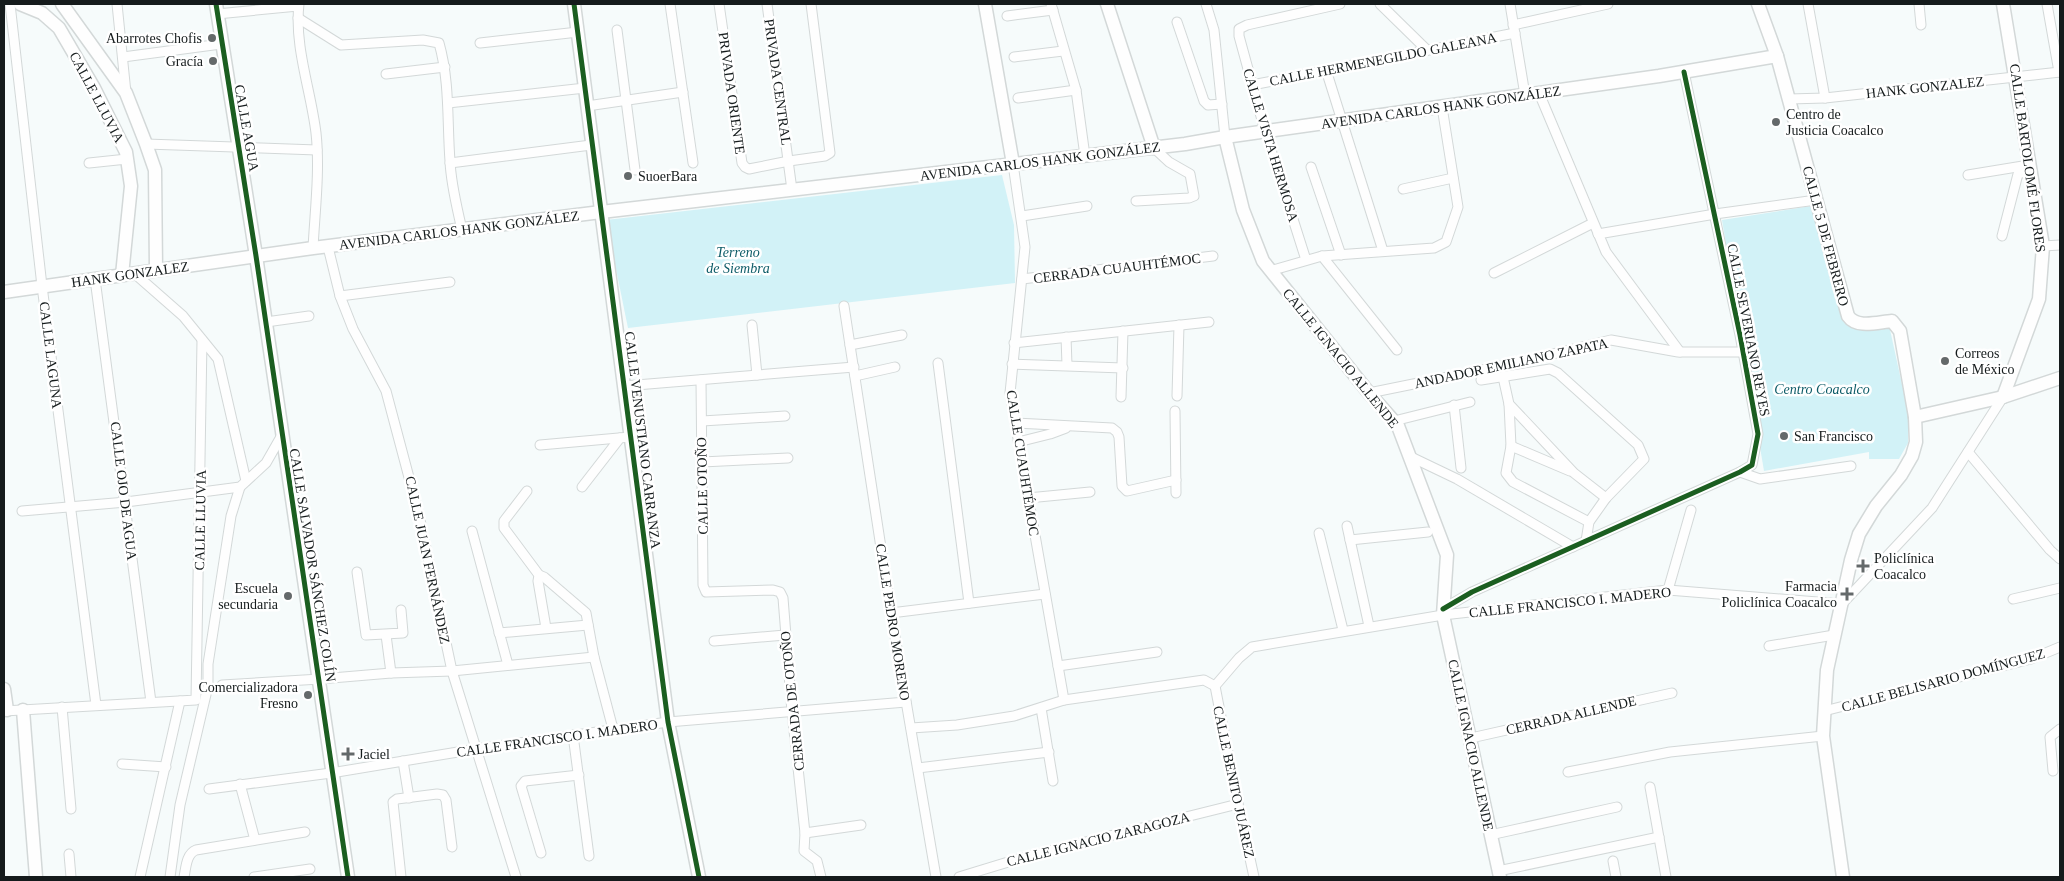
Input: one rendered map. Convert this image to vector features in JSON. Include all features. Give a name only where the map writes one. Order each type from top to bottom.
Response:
[{"type":"street","name":"CALLE LAGUNA","points":[[10,4],[42,286],[96,705]]},
{"type":"street","name":"CALLE LLUVIA","points":[[20,4],[42,13],[59,28],[94,88],[126,152],[130,186],[128,274]]},
{"type":"street","name":"CALLE LLUVIA","points":[[62,4],[126,93],[146,144],[155,170],[156,270]]},
{"type":"street","points":[[116,4],[126,93]]},
{"type":"street","name":"CALLE VENUSTIANO CARRANZA","points":[[574,4],[624,386],[625,437],[668,722],[699,877]]},
{"type":"street","points":[[670,4],[693,163]]},
{"type":"street","name":"PRIVADA ORIENTE","points":[[719,4],[742,163],[744,167],[749,168],[789,161]]},
{"type":"street","name":"PRIVADA CENTRAL","points":[[766,4],[792,190]]},
{"type":"street","name":"PRIVADA CENTRAL","points":[[789,161],[825,156],[830,153],[811,4]]},
{"type":"street","points":[[985,4],[1013,164]]},
{"type":"street","points":[[1107,4],[1154,148],[1169,162],[1190,174],[1194,196],[1190,198],[1136,201]]},
{"type":"street","points":[[1206,4],[1214,30],[1225,137]]},
{"type":"street","name":"CALLE VISTA HERMOSA","points":[[1306,260],[1265,131],[1239,30],[1247,25],[1340,4]]},
{"type":"street","points":[[1380,4],[1427,50]]},
{"type":"street","points":[[1510,4],[1525,95]]},
{"type":"street","name":"CALLE HERMENEGILDO GALEANA","points":[[1252,84],[1427,50],[1608,4]]},
{"type":"street","points":[[1758,4],[1790,99]]},
{"type":"street","points":[[1808,4],[1825,98]]},
{"type":"street","points":[[1919,4],[1921,25]]},
{"type":"street","name":"CALLE BARTOLOMÉ FLORES","points":[[2003,397],[2039,299],[2043,246],[2004,4]]},
{"type":"street","points":[[2047,4],[2060,72]]},
{"type":"street","points":[[216,9],[299,5],[298,18],[317,150],[313,248]]},
{"type":"street","points":[[1006,16],[1052,7],[1076,90],[1085,156]]},
{"type":"street","name":"CALLE AGUA","points":[[216,9],[256,256]]},
{"type":"street","points":[[298,18],[341,45],[423,40],[439,43],[445,67],[450,163],[454,197],[462,230]]},
{"type":"street","points":[[1178,22],[1204,101],[1208,105],[1222,104]]},
{"type":"street","points":[[617,30],[636,170]]},
{"type":"street","points":[[480,43],[578,32]]},
{"type":"street","points":[[123,57],[221,44]]},
{"type":"street","points":[[1014,57],[1063,50]]},
{"type":"street","name":"AVENIDA CARLOS HANK GONZÁLEZ","points":[[256,256],[601,212],[1154,148],[1684,72],[1776,56]]},
{"type":"street","points":[[386,74],[445,67]]},
{"type":"street","points":[[1326,70],[1383,251]]},
{"type":"street","name":"CALLE SEVERIANO REYES","points":[[1443,612],[1472,592],[1752,465],[1758,434],[1744,352],[1684,72]]},
{"type":"street","name":"HANK GONZALEZ","points":[[1790,99],[1825,98],[2060,72]]},
{"type":"street","points":[[448,103],[584,88]]},
{"type":"street","points":[[1018,98],[1076,90]]},
{"type":"street","points":[[587,106],[683,92]]},
{"type":"street","points":[[1539,93],[1606,252],[1680,352]]},
{"type":"street","name":"CALLE 5 DE FEBRERO","points":[[1790,99],[1848,316],[1852,322],[1858,324],[1892,320],[1900,331],[1915,417]]},
{"type":"street","points":[[1270,271],[1322,256],[1434,248],[1446,242],[1458,207],[1442,107]]},
{"type":"street","name":"CALLE IGNACIO ALLENDE","points":[[1225,137],[1243,210],[1263,261],[1369,394],[1398,426],[1447,555],[1443,612],[1499,874]]},
{"type":"street","points":[[146,144],[317,150]]},
{"type":"street","points":[[450,163],[591,145]]},
{"type":"street","points":[[89,163],[126,159]]},
{"type":"street","name":"CALLE CUAUHTÉMOC","points":[[1013,164],[1025,247],[1010,393],[1064,700]]},
{"type":"street","points":[[1311,167],[1341,255]]},
{"type":"street","points":[[1968,175],[2030,168]]},
{"type":"street","points":[[2002,236],[2018,174],[2030,168]]},
{"type":"street","points":[[1404,189],[1453,178]]},
{"type":"street","points":[[1598,234],[1715,214],[1816,200]]},
{"type":"street","points":[[1022,216],[1087,206]]},
{"type":"street","points":[[1494,273],[1593,223]]},
{"type":"street","points":[[2043,246],[2060,245]]},
{"type":"street","name":"CALLE JUAN FERNÁNDEZ","points":[[328,247],[340,296],[353,329],[386,391],[419,515],[452,671],[516,877]]},
{"type":"street","name":"HANK GONZALEZ","points":[[4,292],[256,256]]},
{"type":"street","name":"CALLE SALVADOR SÁNCHEZ COLÍN","points":[[256,256],[320,680],[331,773],[348,877]]},
{"type":"street","name":"CERRADA CUAUHTÉMOC","points":[[1022,279],[1213,256]]},
{"type":"street","points":[[1322,256],[1397,350]]},
{"type":"street","points":[[128,274],[183,316],[218,359],[243,484]]},
{"type":"street","name":"CALLE OJO DE AGUA","points":[[95,279],[151,702]]},
{"type":"street","points":[[340,296],[450,282]]},
{"type":"street","name":"CALLE PEDRO MORENO","points":[[844,306],[891,613],[936,877]]},
{"type":"street","points":[[266,322],[309,316]]},
{"type":"street","points":[[1014,343],[1209,322]]},
{"type":"street","points":[[752,325],[757,375]]},
{"type":"street","points":[[1177,396],[1178,325]]},
{"type":"street","points":[[1122,397],[1123,331]]},
{"type":"street","points":[[850,345],[902,335]]},
{"type":"street","points":[[1066,337],[1067,365]]},
{"type":"street","name":"CALLE LLUVIA","points":[[180,701],[196,700],[202,340]]},
{"type":"street","name":"ANDADOR EMILIANO ZAPATA","points":[[1369,394],[1507,365],[1611,340],[1680,352],[1744,352]]},
{"type":"street","points":[[938,363],[969,603]]},
{"type":"street","points":[[1012,364],[1122,368]]},
{"type":"street","points":[[624,386],[757,375],[854,372],[895,367]]},
{"type":"street","points":[[1481,380],[1550,369],[1558,373],[1638,445],[1644,460],[1606,498],[1589,522],[1586,541]]},
{"type":"street","points":[[1503,377],[1508,404],[1511,446],[1506,473],[1512,482],[1589,522]]},
{"type":"street","points":[[1843,877],[1823,736],[1824,711],[1827,670],[1851,560],[1859,534],[1876,506],[1901,475],[1912,456],[1916,442],[1915,417],[2003,397],[2060,378]]},
{"type":"street","name":"CALLE OTOÑO","points":[[701,380],[703,585],[706,592]]},
{"type":"street","points":[[1842,604],[1932,508],[2003,397]]},
{"type":"street","points":[[1394,421],[1470,402]]},
{"type":"street","points":[[1508,404],[1574,473],[1606,498]]},
{"type":"street","points":[[1454,405],[1462,468]]},
{"type":"street","points":[[1175,411],[1176,493]]},
{"type":"street","points":[[702,421],[785,416]]},
{"type":"street","points":[[1015,423],[1112,428],[1117,432],[1122,486],[1124,490],[1127,491],[1176,480]]},
{"type":"street","points":[[1018,442],[1050,434],[1069,426]]},
{"type":"street","points":[[170,877],[180,805],[208,686],[208,664],[213,628],[232,516],[243,484],[266,463],[282,435]]},
{"type":"street","points":[[540,445],[625,437]]},
{"type":"street","points":[[582,487],[625,437]]},
{"type":"street","points":[[1511,446],[1574,473]]},
{"type":"street","points":[[1968,452],[2050,550],[2060,559]]},
{"type":"street","points":[[1410,456],[1457,479],[1573,547]]},
{"type":"street","points":[[702,462],[788,458]]},
{"type":"street","points":[[1740,472],[1760,479],[1851,466]]},
{"type":"street","points":[[22,511],[126,502],[243,484]]},
{"type":"street","points":[[527,491],[504,521],[504,528],[538,575],[546,628]]},
{"type":"street","points":[[1028,498],[1090,492]]},
{"type":"street","points":[[1668,590],[1691,510]]},
{"type":"street","points":[[1347,526],[1369,626]]},
{"type":"street","points":[[472,531],[508,665]]},
{"type":"street","points":[[1350,540],[1428,532]]},
{"type":"street","points":[[1318,533],[1343,630]]},
{"type":"street","points":[[357,572],[366,635],[404,633],[401,610]]},
{"type":"street","points":[[538,575],[544,576],[586,613],[594,657],[613,729]]},
{"type":"street","points":[[2013,599],[2060,588]]},
{"type":"street","name":"CERRADA DE OTOÑO","points":[[706,592],[773,590],[780,592],[783,598],[792,712],[806,833],[804,851],[817,861],[820,877]]},
{"type":"street","name":"CALLE FRANCISCO I. MADERO","points":[[1215,686],[1239,658],[1252,647],[1443,612],[1668,590],[1842,604]]},
{"type":"street","points":[[891,613],[1045,594]]},
{"type":"street","points":[[499,633],[588,625]]},
{"type":"street","points":[[386,635],[391,673]]},
{"type":"street","points":[[714,641],[785,635]]},
{"type":"street","points":[[1769,646],[1834,635]]},
{"type":"street","name":"CALLE BELISARIO DOMÍNGUEZ","points":[[1824,711],[2031,659],[2060,647]]},
{"type":"street","points":[[1058,666],[1157,652]]},
{"type":"street","points":[[222,685],[320,680],[391,673],[452,671],[594,657]]},
{"type":"street","points":[[911,728],[957,725],[1014,716],[1064,700],[1204,680],[1215,686]]},
{"type":"street","name":"CALLE BENITO JUÁREZ","points":[[1215,686],[1254,877]]},
{"type":"street","points":[[4,689],[5,710],[180,701],[140,877]]},
{"type":"street","name":"CERRADA ALLENDE","points":[[1471,738],[1672,693]]},
{"type":"street","name":"CALLE FRANCISCO I. MADERO","points":[[209,789],[331,773],[476,749],[668,722],[906,702]]},
{"type":"street","points":[[62,707],[71,809]]},
{"type":"street","points":[[1041,708],[1052,781]]},
{"type":"street","points":[[23,710],[36,877]]},
{"type":"street","points":[[2053,771],[2050,738],[2060,729]]},
{"type":"street","points":[[573,735],[589,856]]},
{"type":"street","points":[[1568,772],[1670,752],[1823,736]]},
{"type":"street","points":[[918,768],[1049,752]]},
{"type":"street","points":[[402,761],[409,798]]},
{"type":"street","points":[[122,764],[166,767]]},
{"type":"street","points":[[540,853],[521,786],[525,781],[578,775]]},
{"type":"street","points":[[240,784],[255,840]]},
{"type":"street","points":[[1650,787],[1666,877]]},
{"type":"street","points":[[400,877],[393,802],[397,799],[437,794],[443,795],[446,800],[452,847]]},
{"type":"street","name":"CALLE IGNACIO ZARAGOZA","points":[[959,877],[1020,858],[1238,804]]},
{"type":"street","points":[[1490,835],[1616,807]]},
{"type":"street","points":[[806,833],[861,825]]},
{"type":"street","points":[[184,877],[191,852],[305,832]]},
{"type":"street","points":[[1499,874],[1659,837]]},
{"type":"street","points":[[69,854],[71,877]]},
{"type":"street","points":[[1613,861],[1616,877]]},
{"type":"street","points":[[254,877],[310,869]]},
{"type":"green space","name":"Terreno de Siembra","points":[[1002,175],[1014,225],[1015,283],[628,328],[606,220]]},
{"type":"green space","name":"Centro Coacalco","points":[[1811,206],[1845,322],[1861,327],[1889,325],[1908,412],[1908,443],[1899,459],[1869,459],[1869,452],[1764,471],[1722,220]]},
{"type":"cycle path","points":[[216,4],[256,256],[348,877]]},
{"type":"cycle path","points":[[574,4],[668,722],[699,877]]},
{"type":"cycle path","points":[[1443,609],[1472,592],[1752,465],[1758,434],[1740,335],[1684,72]]},
{"type":"place","name":"Abarrotes Chofis","points":[[212,38]]},
{"type":"place","name":"Gracía","points":[[213,61]]},
{"type":"place","name":"Centro de Justicia Coacalco","points":[[1776,122]]},
{"type":"place","name":"SuoerBara","points":[[628,176]]},
{"type":"place","name":"Correos de México","points":[[1945,361]]},
{"type":"place","name":"San Francisco","points":[[1784,436]]},
{"type":"place","name":"Policlínica Coacalco","points":[[1863,566]]},
{"type":"place","name":"Farmacia Policlínica Coacalco","points":[[1847,594]]},
{"type":"place","name":"Escuela secundaria","points":[[288,596]]},
{"type":"place","name":"Comercializadora Fresno","points":[[308,695]]},
{"type":"place","name":"Jaciel","points":[[348,754]]}]
